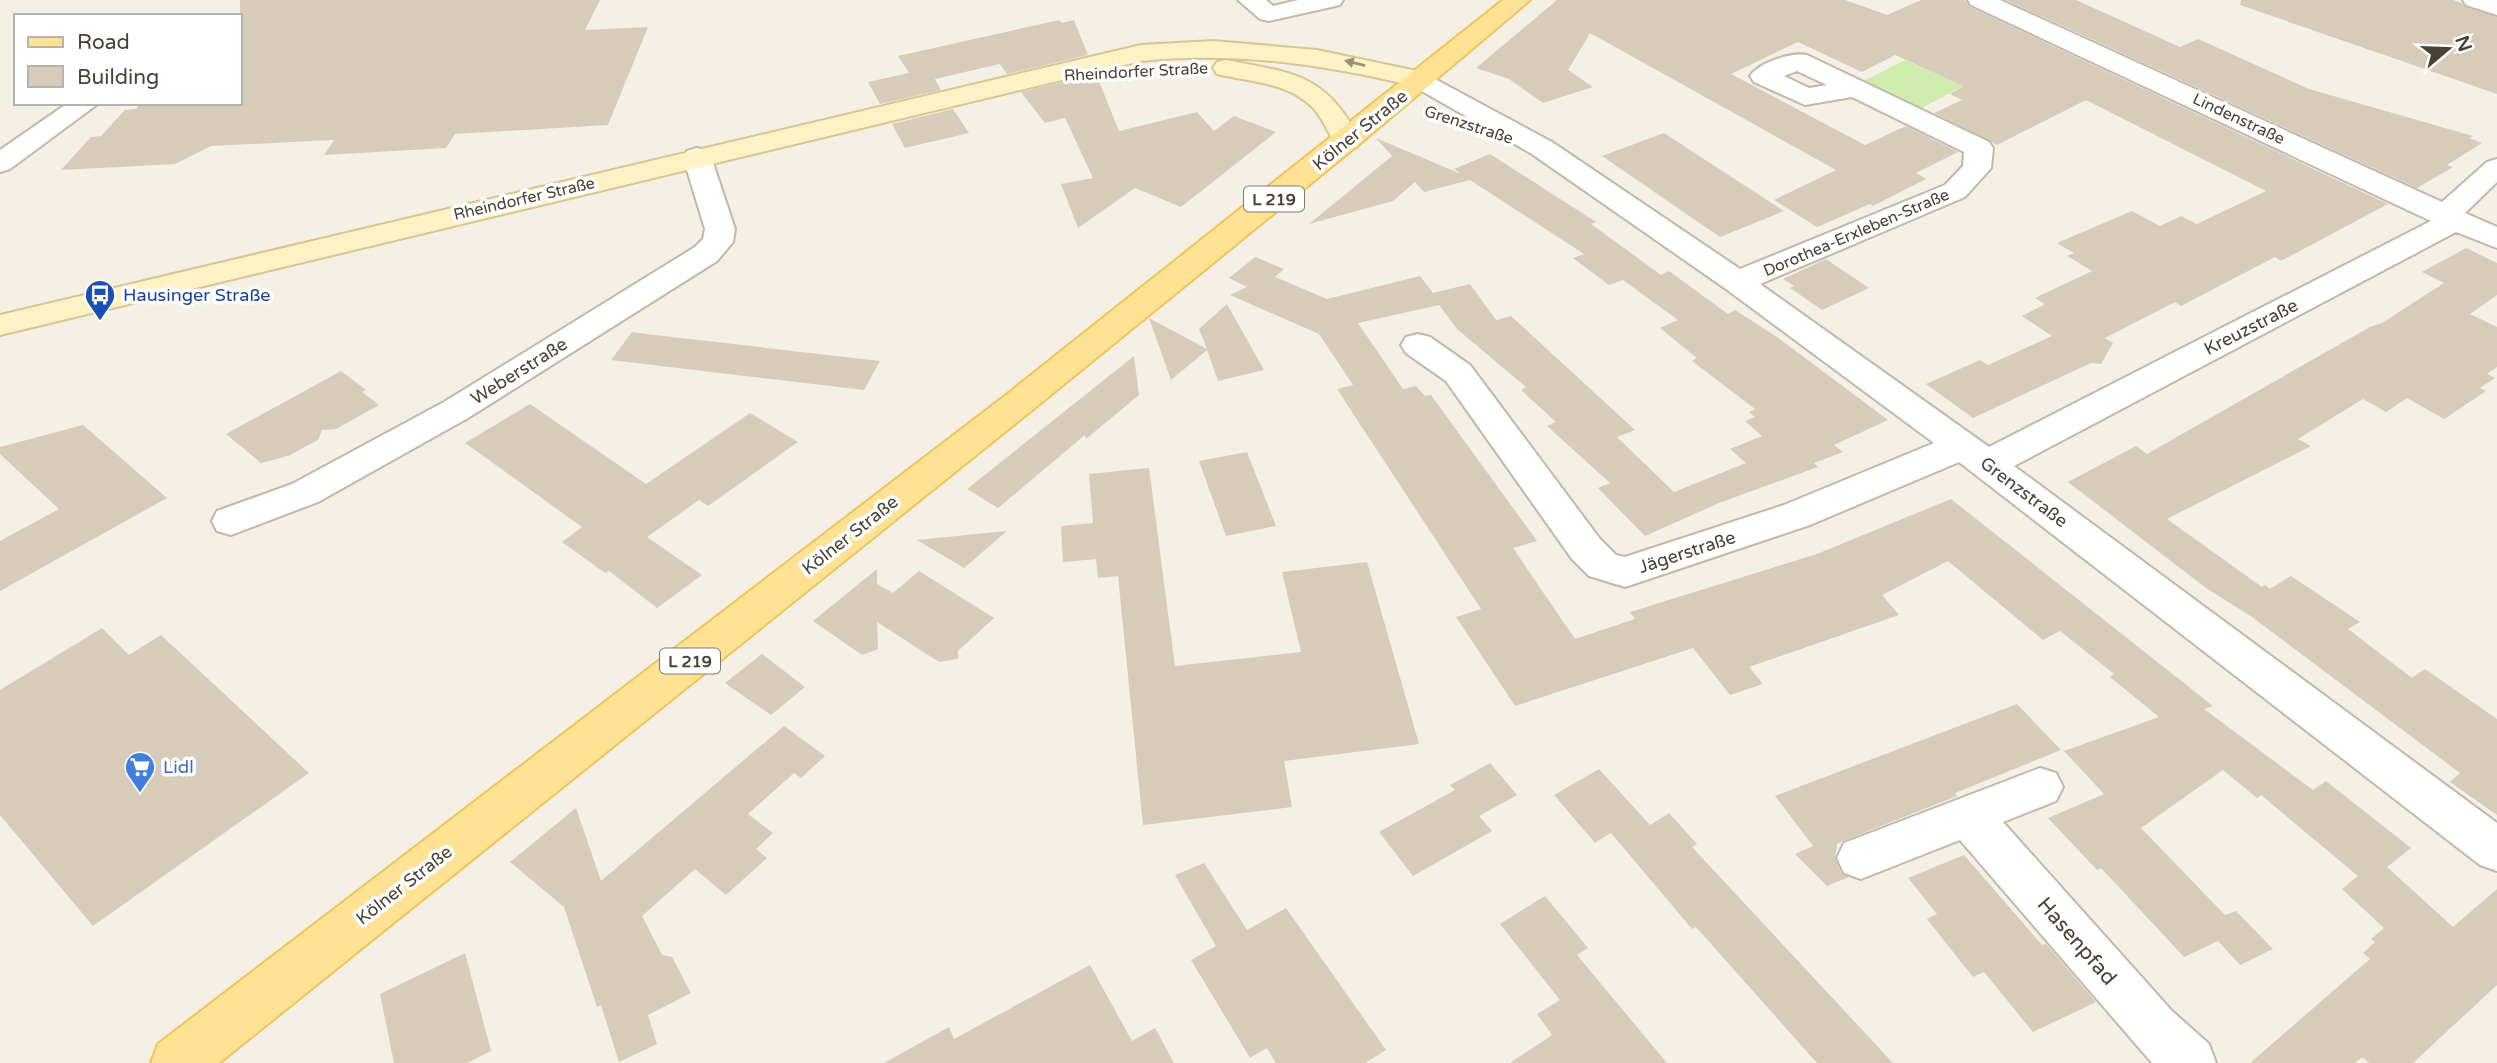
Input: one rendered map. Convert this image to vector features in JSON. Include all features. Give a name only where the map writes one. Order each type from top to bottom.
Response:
[{"type":"main road","name":"Kölner Straße","points":[[177,1063],[1347,141],[1518,0]]},
{"type":"main road","name":"Rheindorfer Straße","points":[[0,325],[1141,53],[1187,47],[1263,50],[1335,58],[1422,80]]},
{"type":"main road","name":"Rheindorfer Straße","points":[[1224,67],[1293,82],[1316,94],[1334,112],[1347,141]]},
{"type":"main road","name":"Rheindorfer Straße","points":[[1048,75],[1262,67],[1307,73],[1351,84],[1396,101]]},
{"type":"street","points":[[1260,7],[1331,0]]},
{"type":"street","name":"Lindenstraße","points":[[1980,0],[2497,239]]},
{"type":"street","points":[[2475,0],[2497,8]]},
{"type":"street","name":"Grenzstraße","points":[[1422,80],[1542,148],[1624,201],[1974,455],[2497,850]]},
{"type":"street","name":"Dorothea-Erxleben-Straße","points":[[1737,282],[1955,191],[1977,168],[1979,148],[1854,89]]},
{"type":"street","name":"Grenzstraße","points":[[1396,101],[1542,148]]},
{"type":"street","points":[[2,161],[83,105]]},
{"type":"street","name":"Weberstraße","points":[[231,521],[304,493],[456,410],[706,254],[718,242],[720,229],[697,157]]},
{"type":"street","name":"Kreuzstraße","points":[[1974,455],[2445,226],[2447,216],[2459,201],[2497,169]]},
{"type":"street","name":"Jägerstraße","points":[[1419,345],[1458,373],[1586,550],[1603,566],[1625,572],[1974,455]]},
{"type":"street","points":[[1861,858],[2039,787]]},
{"type":"street","name":"Hasenpfad","points":[[1966,815],[2154,1028],[2190,1063]]},
{"type":"green space","points":[[1905,60],[1963,86],[1918,110],[1860,83]]},
{"type":"building","points":[[240,0],[600,0],[585,30],[648,27],[608,125],[455,134],[446,148],[324,155],[334,140],[211,146],[175,164],[61,170],[91,137],[101,136],[125,110],[136,109],[139,105],[242,105]]},
{"type":"building","points":[[1557,0],[1845,0],[1887,15],[1921,0],[1965,0],[1970,7],[2388,204],[2281,261],[2275,257],[2181,306],[2175,302],[2105,338],[2113,343],[2101,364],[2091,363],[1973,418],[1926,384],[1980,360],[1988,365],[2052,336],[2022,316],[2045,304],[2035,298],[2092,271],[2067,256],[2074,253],[2057,243],[2132,211],[2160,226],[2181,216],[2197,224],[2266,191],[2086,100],[1997,145],[1934,113],[1962,100],[1950,94],[1963,86],[1895,55],[1862,72],[1798,42],[1731,74],[1865,145],[1906,126],[1958,152],[1916,173],[1926,179],[1873,206],[1870,204],[1817,227],[1774,200],[1836,170],[1590,33],[1568,70],[1593,87],[1543,103],[1509,79],[1476,68]]},
{"type":"building","points":[[2006,0],[2076,0],[2180,47],[2198,39],[2309,89],[2473,136],[2469,138],[2482,143],[2447,165],[2453,167],[2417,188]]},
{"type":"building","points":[[2241,0],[2453,0],[2462,3],[2465,7],[2497,17],[2497,94],[2240,5]]},
{"type":"building","points":[[1059,20],[1062,23],[1074,20],[1088,55],[1007,74],[1000,64],[935,79],[941,90],[880,104],[868,82],[909,73],[898,56]]},
{"type":"building","points":[[1096,74],[1119,131],[1197,112],[1214,131],[1234,116],[1276,132],[1181,207],[1135,188],[1078,228],[1061,184],[1093,178],[1065,118],[1045,123],[1021,92]]},
{"type":"building","points":[[953,109],[969,133],[905,148],[892,124]]},
{"type":"building","points":[[1664,133],[1784,211],[1720,237],[1602,156]]},
{"type":"building","points":[[1376,138],[1461,174],[1454,169],[1490,154],[1596,222],[1591,224],[1661,275],[1669,271],[1728,314],[1735,310],[1777,337],[1888,420],[1834,445],[1843,452],[1814,463],[1818,467],[1719,503],[1645,536],[1598,488],[1610,483],[1547,426],[1556,422],[1521,390],[1526,387],[1457,329],[1439,305],[1358,323],[1403,389],[1416,386],[1425,396],[1431,395],[1537,541],[1513,548],[1575,639],[1635,619],[1630,612],[1817,554],[1951,499],[2213,706],[2204,709],[2313,790],[2326,781],[2411,848],[2387,867],[2453,927],[2497,889],[2497,985],[2413,1063],[2369,1063],[2362,1057],[2355,1063],[2250,1063],[2370,959],[2363,953],[2375,942],[2371,939],[2384,928],[2342,889],[2358,876],[2261,795],[2257,798],[2223,770],[2141,828],[2225,915],[2236,911],[2273,949],[2240,965],[2218,941],[2184,957],[2101,868],[2097,870],[2048,818],[2104,794],[2064,751],[2159,717],[2110,677],[2114,674],[2060,631],[2043,640],[1948,561],[1882,595],[1899,615],[1749,667],[1763,684],[1730,695],[1693,648],[1515,706],[1456,617],[1481,609],[1337,389],[1353,385],[1319,334],[1230,295],[1247,287],[1229,278],[1255,257],[1284,269],[1275,277],[1327,299],[1420,276],[1433,293],[1470,284],[1496,320],[1511,316],[1635,430],[1617,437],[1674,492],[1746,463],[1730,449],[1762,436],[1745,421],[1755,417],[1749,412],[1755,409],[1692,361],[1697,358],[1660,328],[1678,320],[1623,280],[1609,285],[1573,258],[1584,254],[1470,180],[1424,192],[1415,182],[1393,201],[1309,224],[1392,156]]},
{"type":"building","points":[[2466,248],[2497,263],[2497,295],[2470,314],[2497,327],[2497,367],[2487,374],[2495,378],[2480,388],[2486,391],[2444,419],[2407,398],[2386,412],[2363,399],[2298,439],[2311,446],[2167,519],[2262,587],[2265,585],[2270,589],[2291,576],[2360,622],[2348,629],[2412,678],[2425,669],[2497,719],[2497,815],[2450,782],[2460,773],[2252,617],[2206,588],[2068,482],[2136,446],[2147,454],[2370,327],[2382,323],[2444,283],[2422,272]]},
{"type":"building","points":[[1826,259],[1869,288],[1822,310],[1790,288],[1794,286],[1783,279]]},
{"type":"building","points":[[1227,304],[1264,370],[1218,381],[1207,350],[1171,380],[1149,318],[1207,349],[1199,329]]},
{"type":"building","points":[[632,332],[880,361],[864,390],[611,360]]},
{"type":"building","points":[[1134,356],[1139,395],[1086,439],[1085,435],[998,508],[967,489]]},
{"type":"building","points":[[341,371],[366,390],[362,392],[379,405],[336,429],[322,430],[318,440],[288,456],[261,463],[226,434]]},
{"type":"building","points":[[530,404],[646,484],[750,413],[798,442],[708,506],[699,500],[647,537],[702,575],[657,608],[609,571],[605,573],[562,542],[582,527],[465,443]]},
{"type":"building","points":[[83,425],[167,498],[0,591],[0,541],[59,509],[0,454],[0,447]]},
{"type":"building","points":[[1247,452],[1276,526],[1226,536],[1199,461]]},
{"type":"building","points":[[1149,468],[1175,666],[1301,652],[1282,572],[1367,562],[1419,744],[1284,761],[1292,807],[1143,825],[1118,576],[1098,578],[1096,559],[1063,562],[1061,526],[1093,523],[1089,474]]},
{"type":"building","points":[[1007,531],[964,568],[917,540]]},
{"type":"building","points":[[877,569],[877,584],[893,593],[919,571],[994,618],[958,651],[958,659],[939,662],[877,622],[878,649],[862,655],[813,621]]},
{"type":"building","name":"Lidl","points":[[102,628],[129,655],[161,635],[309,773],[93,926],[0,815],[0,690]]},
{"type":"building","points":[[762,654],[805,687],[771,715],[725,683]]},
{"type":"building","points":[[2017,704],[2061,750],[1955,793],[1957,796],[1837,844],[1835,859],[1842,874],[1849,877],[1827,886],[1795,854],[1813,846],[1775,796]]},
{"type":"building","points":[[784,726],[825,756],[801,778],[794,773],[748,814],[773,833],[756,849],[767,858],[726,895],[695,869],[642,916],[662,955],[672,957],[691,993],[648,1015],[657,1044],[619,1062],[601,1005],[597,1007],[564,907],[510,862],[576,808],[601,881]]},
{"type":"building","points":[[1490,763],[1517,795],[1479,816],[1492,831],[1413,876],[1379,832],[1455,790],[1450,785]]},
{"type":"building","points":[[1599,769],[1650,825],[1669,813],[1697,844],[1692,847],[1893,1063],[1817,1063],[1696,927],[1692,929],[1611,833],[1595,843],[1554,795]]},
{"type":"building","points":[[1964,855],[2096,1002],[2033,1032],[1984,972],[1973,977],[1927,919],[1937,914],[1908,878]]},
{"type":"building","points":[[1204,863],[1247,930],[1286,908],[1386,1050],[1365,1063],[1276,1063],[1267,1048],[1250,1058],[1191,960],[1216,946],[1175,875]]},
{"type":"building","points":[[1545,896],[1588,948],[1577,955],[1667,1063],[1510,1063],[1552,1035],[1537,1014],[1560,1000],[1500,924]]},
{"type":"building","points":[[465,953],[491,1051],[467,1063],[394,1063],[380,994]]},
{"type":"building","points":[[1090,965],[1132,1041],[1155,1028],[1174,1063],[884,1063],[949,1027],[954,1039]]},
{"type":"place","name":"Hausinger Straße","points":[[100,322]]},
{"type":"place","name":"Lidl","points":[[140,794]]}]
